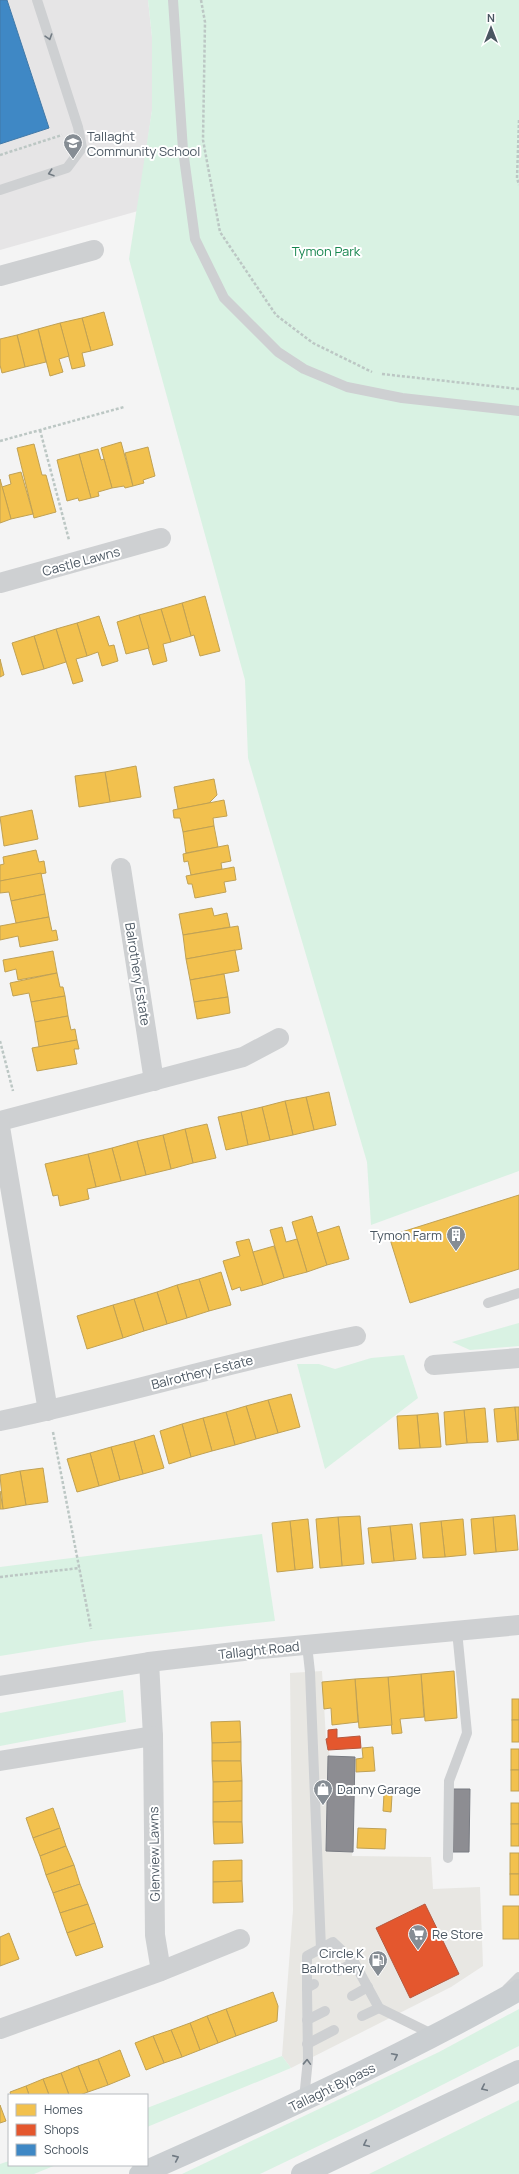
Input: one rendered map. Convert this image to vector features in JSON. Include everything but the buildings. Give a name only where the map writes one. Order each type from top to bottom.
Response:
[{"type":"main road","name":"Tallaght Bypass","points":[[140,2174],[304,2101],[436,2036],[519,1990]]},
{"type":"main road","points":[[302,2174],[519,2071]]},
{"type":"street","points":[[0,276],[94,250]]},
{"type":"street","name":"Castle Lawns","points":[[0,583],[161,538]]},
{"type":"street","name":"Balrothery Estate","points":[[122,868],[154,1081]]},
{"type":"street","points":[[0,1121],[243,1057],[279,1038]]},
{"type":"street","points":[[0,1127],[50,1420]]},
{"type":"street","name":"Balrothery Estate","points":[[0,1421],[50,1420],[306,1346],[356,1336]]},
{"type":"street","points":[[434,1365],[519,1358]]},
{"type":"street","name":"Tallaght Road","points":[[0,1686],[149,1662],[519,1625]]},
{"type":"street","name":"Glenview Lawns","points":[[149,1662],[153,1736],[155,1935],[160,1971]]},
{"type":"street","points":[[0,1761],[153,1736]]},
{"type":"street","points":[[0,2029],[160,1971],[240,1939]]},
{"type":"lane","points":[[0,190],[67,168],[82,148],[78,127],[37,0]]},
{"type":"lane","points":[[173,0],[183,150],[195,239],[224,298],[278,352],[304,369],[347,386],[402,398],[519,411]]},
{"type":"lane","points":[[488,1303],[519,1293]]},
{"type":"lane","points":[[448,1858],[449,1781],[467,1734],[457,1631]]},
{"type":"lane","points":[[307,1645],[310,1672],[321,1949]]},
{"type":"lane","points":[[304,2101],[307,2065],[307,2020],[310,1986],[306,1956],[333,1942],[354,1962],[379,2008],[436,2036]]},
{"type":"lane","points":[[339,1971],[354,1962]]},
{"type":"lane","points":[[490,2006],[519,1977]]},
{"type":"lane","points":[[352,1996],[368,1987]]},
{"type":"lane","points":[[362,2016],[379,2008]]},
{"type":"lane","points":[[307,2020],[324,2011]]},
{"type":"lane","points":[[307,2044],[334,2030]]},
{"type":"path","points":[[201,0],[205,22],[203,140],[220,232],[276,315],[313,342],[372,373],[519,389]]},
{"type":"path","points":[[519,120],[517,178],[519,185]]},
{"type":"path","points":[[0,155],[62,135]]},
{"type":"path","points":[[0,441],[124,407]]},
{"type":"path","points":[[40,430],[70,544]]},
{"type":"path","points":[[0,1041],[14,1091]]},
{"type":"path","points":[[50,1420],[91,1629]]},
{"type":"path","points":[[0,1577],[80,1568]]},
{"type":"shaded area","name":"Tallaght Community School","points":[[0,0],[148,0],[152,37],[152,110],[138,211],[0,250]]},
{"type":"shaded area","points":[[322,1671],[326,1739],[330,1756],[355,1757],[352,1856],[431,1857],[433,1889],[480,1887],[483,1966],[451,1987],[291,2068],[282,2056],[293,1910],[290,1673]]},
{"type":"green space","name":"Tymon Park","points":[[148,0],[519,0],[519,1171],[371,1225],[367,1162],[248,758],[245,680],[129,259],[152,110],[152,37]]},
{"type":"green space","points":[[519,1323],[519,1346],[470,1350],[452,1342]]},
{"type":"green space","points":[[404,1355],[418,1398],[325,1469],[297,1364],[319,1364],[335,1369],[371,1358]]},
{"type":"green space","points":[[262,1534],[275,1621],[93,1641],[0,1656],[0,1567]]},
{"type":"green space","points":[[123,1690],[126,1722],[0,1746],[0,1713]]},
{"type":"green space","points":[[519,2009],[519,2046],[377,2118],[260,2174],[182,2174],[439,2052]]},
{"type":"green space","points":[[282,2056],[291,2068],[148,2127],[148,2108]]},
{"type":"green space","points":[[519,2100],[519,2174],[369,2174]]},
{"type":"green space","points":[[8,2161],[8,2166],[54,2166],[34,2174],[0,2174],[0,2164]]},
{"type":"place","name":"Tallaght Community School","points":[[73,160]]},
{"type":"place","name":"Tymon Farm","points":[[456,1252]]},
{"type":"place","name":"Danny Garage","points":[[323,1806]]},
{"type":"place","name":"Re Store","points":[[418,1951]]},
{"type":"place","name":"Circle K Balrothery","points":[[378,1977]]}]
